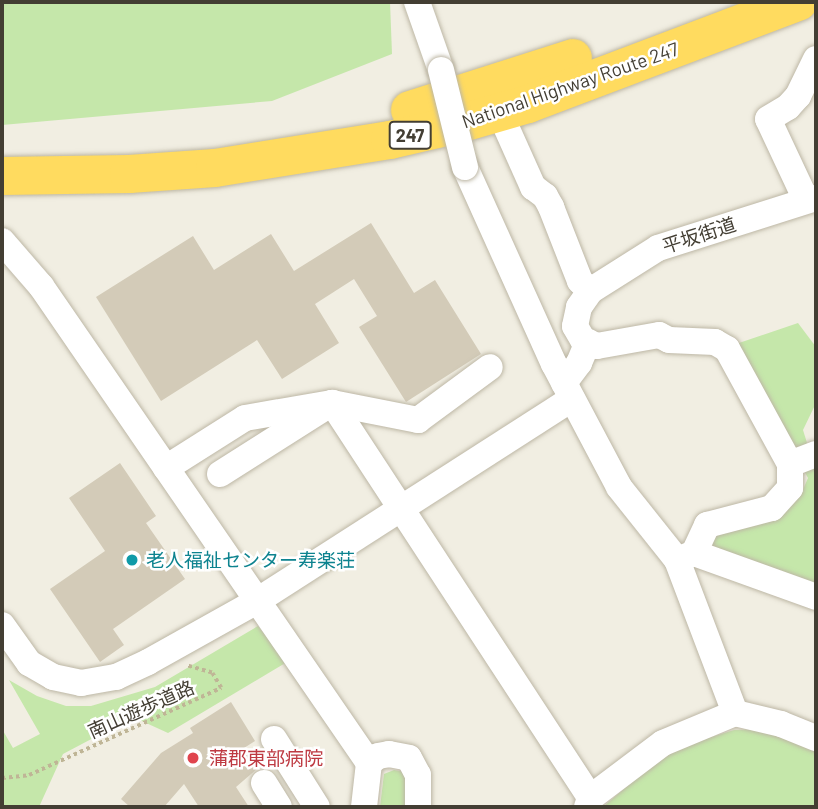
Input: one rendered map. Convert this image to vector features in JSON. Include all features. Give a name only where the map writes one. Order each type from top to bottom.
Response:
[{"type":"highway","name":"National Highway Route 247","points":[[2,151],[151,150],[305,131],[394,114],[524,76],[727,2]]},
{"type":"highway","name":"National Highway Route 247","points":[[2,176],[129,174],[215,167],[390,140],[459,124],[528,103],[798,2]]},
{"type":"street","points":[[417,2],[442,70],[465,167],[568,391],[619,487],[685,556],[735,713]]},
{"type":"street","points":[[811,199],[768,119],[788,107],[798,96],[816,59]]},
{"type":"street","points":[[507,129],[533,187],[545,196],[551,207],[580,281],[590,291],[579,307],[575,326],[588,342],[597,346],[659,335],[669,340],[715,342],[727,349],[790,464],[793,474],[790,488],[772,508],[707,525],[685,556]]},
{"type":"street","name":"平坂街道","points":[[590,291],[658,248],[811,199]]},
{"type":"street","points":[[2,241],[41,286],[369,763]]},
{"type":"street","points":[[2,625],[29,663],[52,677],[81,683],[116,677],[158,657],[257,601],[401,510],[568,391],[588,342]]},
{"type":"street","points":[[166,468],[245,418],[332,403],[418,420],[490,366]]},
{"type":"street","points":[[220,474],[332,403]]},
{"type":"street","points":[[332,403],[589,803],[663,743],[735,713],[781,723],[816,738]]},
{"type":"street","points":[[790,464],[816,454]]},
{"type":"street","points":[[685,556],[816,597]]},
{"type":"street","points":[[274,739],[317,807]]},
{"type":"street","points":[[358,803],[369,763],[378,756],[389,754],[409,758],[418,775],[418,807]]},
{"type":"street","points":[[264,783],[279,807]]},
{"type":"path","name":"南山遊歩道路","points":[[2,778],[29,775],[221,688],[212,673],[158,657]]},
{"type":"green space","points":[[2,2],[390,2],[392,54],[272,101],[2,125]]},
{"type":"green space","points":[[798,323],[816,347],[816,403],[803,430],[813,462],[816,461],[816,589],[715,549],[711,545],[712,536],[801,494],[808,478],[736,344]]},
{"type":"green space","points":[[258,626],[287,662],[168,733],[133,717],[63,754],[39,807],[2,807],[2,729],[13,748],[40,734],[9,680],[37,696],[66,706],[91,706],[155,687]]},
{"type":"green space","points":[[766,729],[816,750],[816,807],[603,807],[669,750],[734,730]]},
{"type":"green space","points":[[394,770],[405,772],[407,807],[380,807],[384,774]]},
{"type":"building","points":[[371,223],[414,293],[435,280],[481,354],[406,402],[359,327],[377,316],[354,279],[315,304],[339,343],[282,379],[257,340],[161,401],[96,297],[193,236],[214,270],[271,234],[294,271]]},
{"type":"building","name":"老人福祉センター寿楽荘","points":[[120,463],[156,516],[146,523],[185,579],[113,629],[124,645],[100,662],[50,589],[105,551],[69,498]]},
{"type":"building","name":"蒲郡東部病院","points":[[231,702],[255,741],[244,748],[257,769],[236,787],[249,807],[199,807],[184,784],[164,807],[130,807],[121,799],[161,753],[193,733],[190,728]]},
{"type":"place","name":"老人福祉センター寿楽荘","points":[[132,560]]},
{"type":"place","name":"蒲郡東部病院","points":[[193,758]]}]
